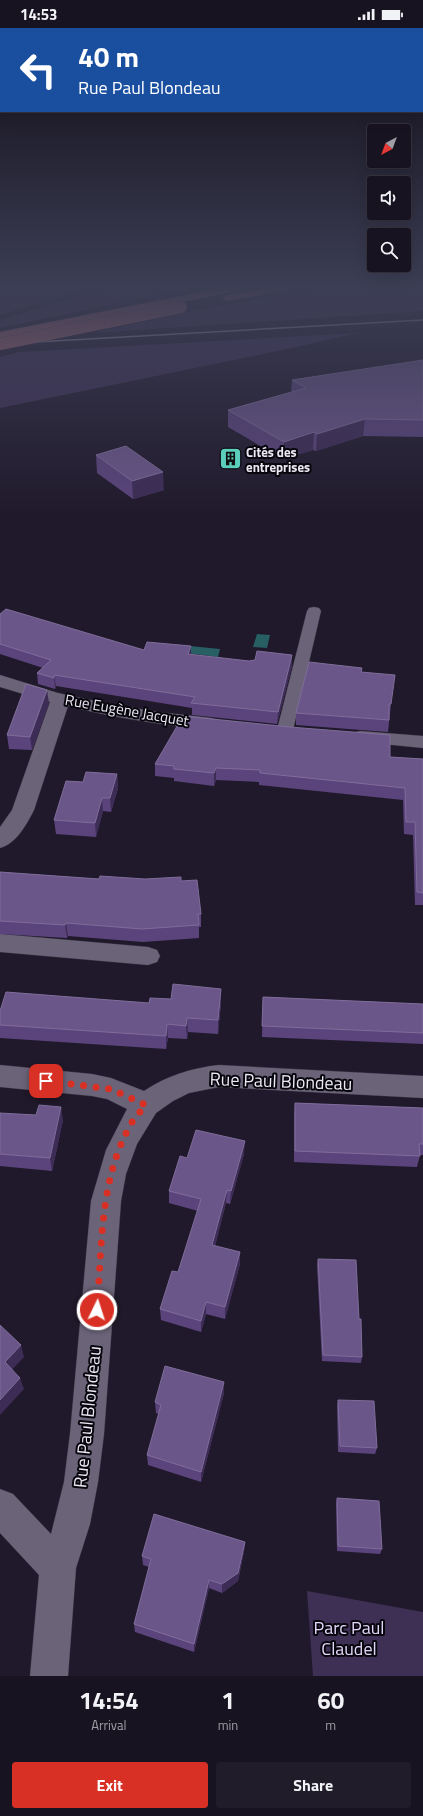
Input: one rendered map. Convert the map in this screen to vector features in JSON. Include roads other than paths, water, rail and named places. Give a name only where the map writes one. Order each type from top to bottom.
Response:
[{"type":"street","name":"Rue Eugène Jacquet","points":[[0,681],[61,699],[165,719],[231,726]]},
{"type":"street","points":[[0,841],[18,820],[23,810],[61,699]]},
{"type":"street","points":[[277,730],[306,732]]},
{"type":"street","points":[[344,735],[423,742]]},
{"type":"street","points":[[0,943],[148,956]]},
{"type":"street","points":[[0,1076],[111,1089],[146,1105]]},
{"type":"street","name":"Rue Paul Blondeau","points":[[49,1676],[58,1568],[72,1524],[82,1482],[106,1201],[112,1172],[120,1146],[132,1123],[146,1105],[175,1085],[199,1078],[218,1076],[423,1088]]},
{"type":"street","points":[[0,1507],[58,1568]]},
{"type":"lane","points":[[277,730],[314,611]]},
{"type":"place","name":"Cités des entreprises","points":[[230,459]]},
{"type":"park label","name":"Parc Paul Claudel","points":[[349,1637]]}]
